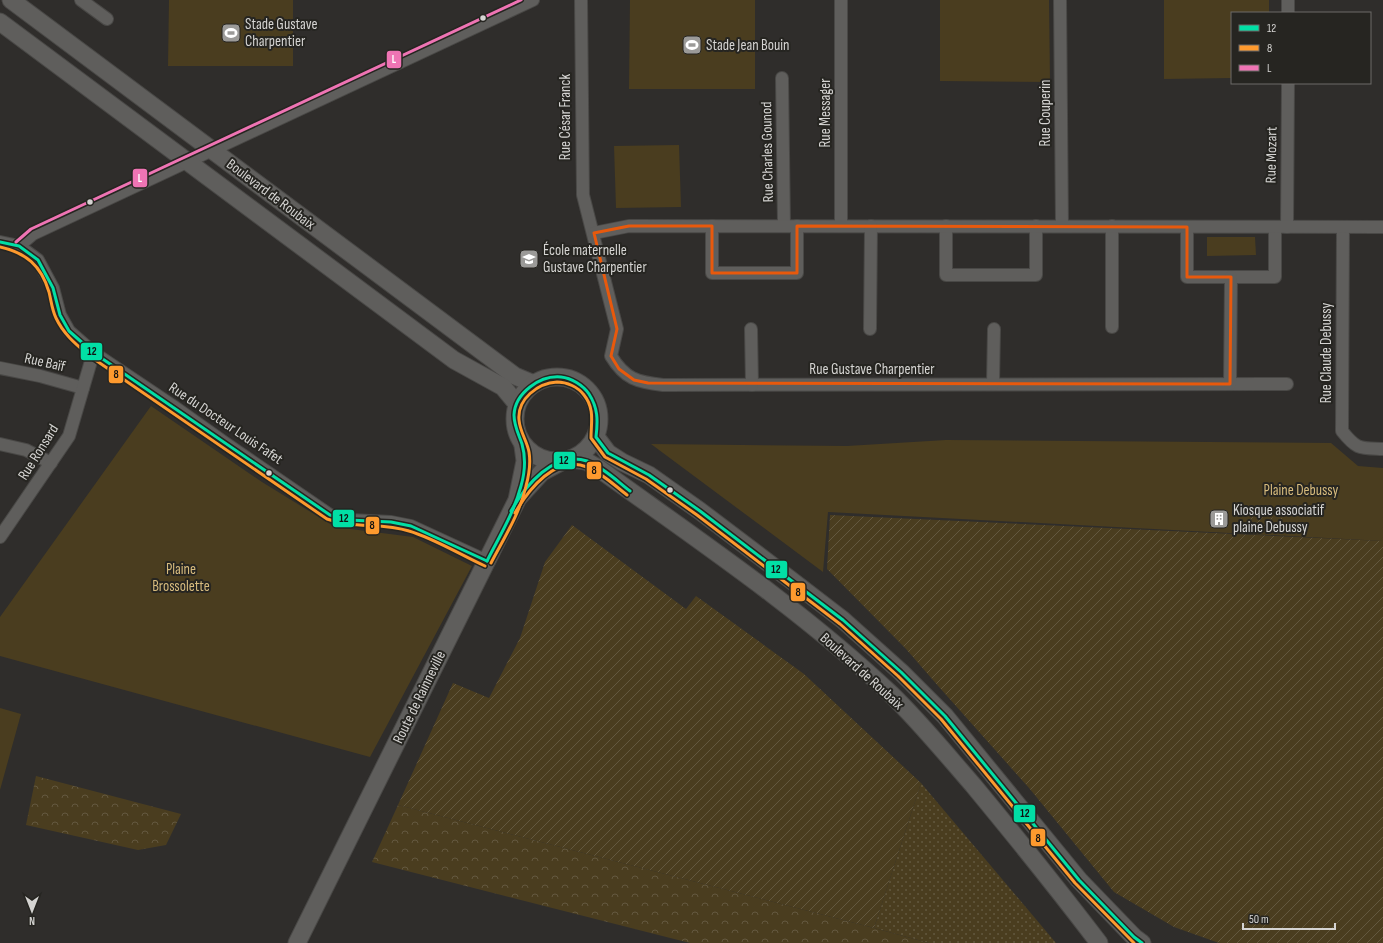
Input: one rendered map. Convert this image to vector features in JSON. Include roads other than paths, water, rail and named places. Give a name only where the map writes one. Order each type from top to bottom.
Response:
[{"type":"main road","name":"Boulevard de Roubaix","points":[[11,0],[515,376],[534,384]]},
{"type":"main road","name":"Boulevard de Roubaix","points":[[0,22],[454,360],[503,387],[517,404]]},
{"type":"main road","points":[[517,500],[538,476],[566,461],[586,450],[596,437],[599,425],[599,413],[595,402],[584,388],[569,379],[557,377],[545,379],[527,389],[517,404],[515,426],[518,438],[523,446],[540,459],[566,461]]},
{"type":"main road","name":"Boulevard de Roubaix","points":[[596,437],[608,453],[622,462],[649,475],[700,511],[844,620],[901,672],[945,716],[1079,880],[1134,937],[1142,943]]},
{"type":"main road","name":"Route de Rainneville","points":[[298,943],[517,500],[525,461],[523,446]]},
{"type":"main road","name":"Boulevard de Roubaix","points":[[566,461],[586,461],[598,468],[706,546],[811,625],[891,694],[938,744],[1015,835],[1100,943]]},
{"type":"street","points":[[81,0],[107,19]]},
{"type":"street","points":[[19,246],[33,234],[533,0]]},
{"type":"street","name":"Rue César Franck","points":[[581,0],[583,196],[594,233]]},
{"type":"street","name":"Rue Messager","points":[[841,0],[841,226]]},
{"type":"street","name":"Rue Couperin","points":[[1060,0],[1062,226]]},
{"type":"street","points":[[1288,0],[1288,12]]},
{"type":"street","name":"Rue Charles Gounod","points":[[782,78],[784,226]]},
{"type":"street","name":"Rue Mozart","points":[[1231,277],[1275,277],[1281,227],[1288,84]]},
{"type":"street","points":[[594,233],[629,226],[1383,227]]},
{"type":"street","points":[[712,226],[712,273],[796,273],[797,226]]},
{"type":"street","points":[[870,329],[871,226]]},
{"type":"street","points":[[946,226],[946,275],[1036,275],[1036,226]]},
{"type":"street","points":[[1112,226],[1112,328]]},
{"type":"street","points":[[1187,227],[1187,277],[1231,277],[1230,384]]},
{"type":"street","name":"Rue Claude Debussy","points":[[1343,227],[1342,431],[1350,441],[1360,448],[1383,449]]},
{"type":"street","name":"Rue Gustave Charpentier","points":[[594,233],[617,329],[610,356],[619,369],[634,380],[663,385],[1287,384]]},
{"type":"street","name":"Rue du Docteur Louis Fafet","points":[[0,242],[19,246],[38,260],[53,288],[60,315],[69,331],[94,353],[330,515],[349,520],[391,522],[411,526],[487,561]]},
{"type":"street","points":[[751,329],[752,385]]},
{"type":"street","points":[[993,384],[994,329]]},
{"type":"street","name":"Rue Ronsard","points":[[0,536],[69,436],[94,353]]},
{"type":"street","name":"Rue Baïf","points":[[0,368],[40,376],[83,388]]},
{"type":"street","points":[[0,444],[26,450],[51,463]]},
{"type":"place","name":"Stade Gustave Charpentier","points":[[231,33]]},
{"type":"place","name":"Stade Jean Bouin","points":[[692,45]]},
{"type":"place","name":"École maternelle Gustave Charpentier","points":[[529,259]]},
{"type":"place","name":"Kiosque associatif plaine Debussy","points":[[1219,519]]},
{"type":"park label","name":"Plaine Debussy","points":[[1301,490]]},
{"type":"park label","name":"Plaine Brossolette","points":[[181,578]]}]
